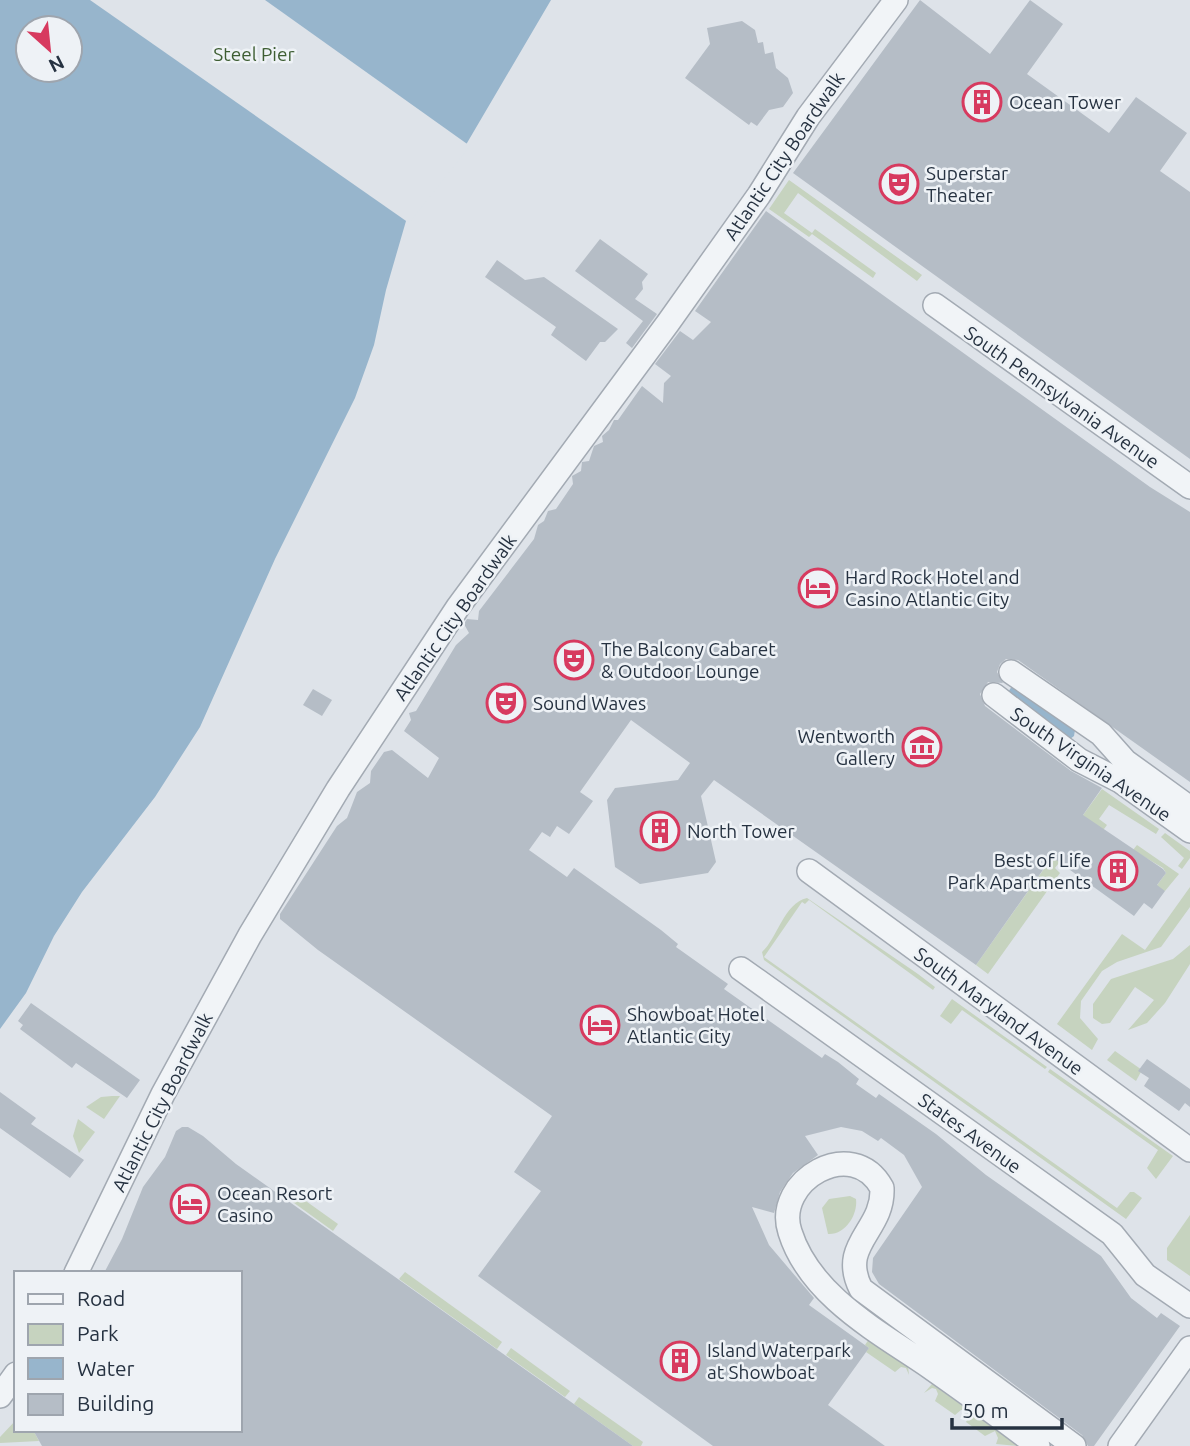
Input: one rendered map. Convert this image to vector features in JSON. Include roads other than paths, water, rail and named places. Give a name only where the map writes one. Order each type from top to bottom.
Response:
[{"type":"street","name":"Atlantic City Boardwalk","points":[[77,1271],[163,1094],[236,959],[338,789],[458,607],[668,323],[759,195],[808,117],[896,0]]},
{"type":"street","name":"South Pennsylvania Avenue","points":[[935,305],[1190,487]]},
{"type":"street","name":"South Virginia Avenue","points":[[1011,672],[1101,734],[1125,761],[1190,808]]},
{"type":"street","name":"South Virginia Avenue","points":[[994,695],[1079,760],[1120,781],[1190,831]]},
{"type":"street","name":"South Maryland Avenue","points":[[809,871],[1190,1150]]},
{"type":"street","name":"States Avenue","points":[[741,969],[1112,1234],[1144,1275],[1190,1307]]},
{"type":"street","points":[[1038,1446],[854,1313],[820,1283],[794,1244],[788,1215],[797,1191],[818,1169],[831,1163],[855,1164],[872,1174],[882,1188],[879,1212],[853,1257],[853,1271],[861,1289],[1074,1446]]},
{"type":"street","points":[[1120,1446],[1190,1348]]},
{"type":"street","points":[[0,1396],[14,1377]]},
{"type":"water","points":[[0,0],[551,0],[467,143],[406,221],[386,290],[374,345],[355,398],[275,559],[200,727],[155,797],[82,892],[54,936],[26,993],[0,1029]]},
{"type":"water","points":[[1012,686],[1075,730],[1074,736],[1070,739],[1007,694]]},
{"type":"place","name":"Ocean Tower","points":[[982,102]]},
{"type":"place","name":"Superstar Theater","points":[[899,184]]},
{"type":"place","name":"Hard Rock Hotel and Casino Atlantic City","points":[[818,588]]},
{"type":"place","name":"The Balcony Cabaret & Outdoor Lounge","points":[[574,660]]},
{"type":"place","name":"Sound Waves","points":[[506,703]]},
{"type":"place","name":"Wentworth Gallery","points":[[922,747]]},
{"type":"place","name":"North Tower","points":[[660,831]]},
{"type":"place","name":"Best of Life Park Apartments","points":[[1118,871]]},
{"type":"place","name":"Showboat Hotel Atlantic City","points":[[600,1025]]},
{"type":"place","name":"Ocean Resort Casino","points":[[190,1204]]},
{"type":"place","name":"Island Waterpark at Showboat","points":[[680,1361]]},
{"type":"park label","name":"Steel Pier","points":[[254,54]]}]
